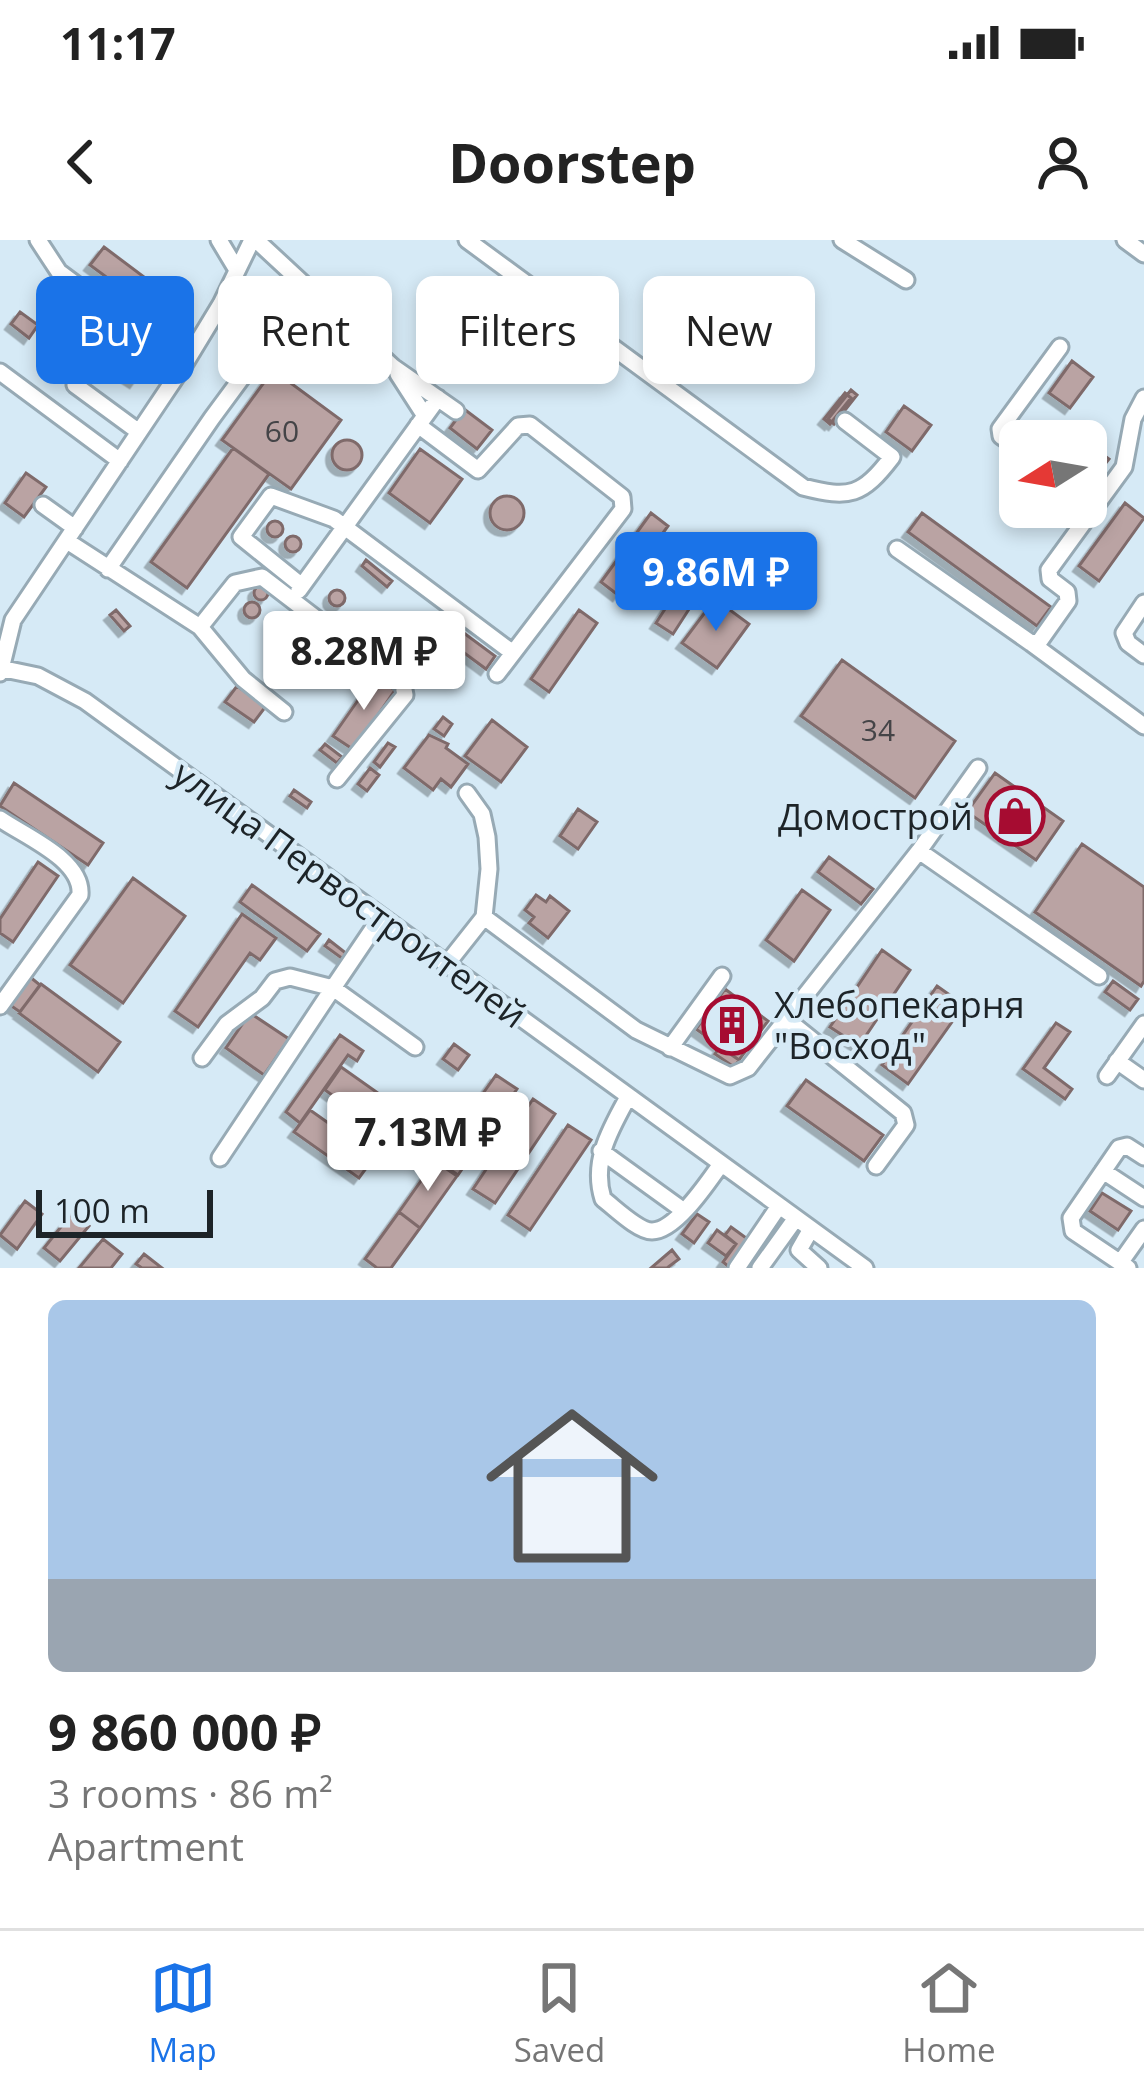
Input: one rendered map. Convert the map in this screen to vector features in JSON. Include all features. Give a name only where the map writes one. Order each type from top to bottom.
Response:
[{"type":"street","points":[[38,240],[64,276]]},
{"type":"street","points":[[219,240],[237,270]]},
{"type":"street","points":[[194,347],[254,240],[294,276]]},
{"type":"street","points":[[467,240],[803,487],[838,495],[852,493],[874,480],[892,457],[845,421]]},
{"type":"street","points":[[842,240],[906,280]]},
{"type":"street","points":[[1125,240],[1144,254]]},
{"type":"street","points":[[1007,420],[1060,347]]},
{"type":"street","points":[[393,367],[456,411]]},
{"type":"street","points":[[393,367],[422,420],[478,470],[518,426],[530,425],[622,497],[623,509],[497,674]]},
{"type":"street","points":[[0,373],[120,461]]},
{"type":"street","points":[[0,670],[6,615],[71,534],[171,384]]},
{"type":"street","points":[[108,569],[237,384]]},
{"type":"street","points":[[75,385],[139,432]]},
{"type":"street","points":[[297,592],[438,398]]},
{"type":"street","points":[[1107,483],[1128,460],[1133,419],[1144,398]]},
{"type":"street","points":[[337,779],[406,690],[241,537],[271,496],[327,515],[513,653]]},
{"type":"street","points":[[43,505],[108,569],[200,627],[243,680],[284,712]]},
{"type":"street","points":[[1030,644],[1039,642],[1069,601],[1067,592],[1050,579],[1049,570],[1075,528]]},
{"type":"street","points":[[897,549],[1144,726]]},
{"type":"street","points":[[200,627],[235,583],[252,577],[280,578]]},
{"type":"street","points":[[1144,603],[1124,633],[1144,655]]},
{"type":"street","name":"улица Первостроителей","points":[[0,670],[38,676],[85,701],[866,1268]]},
{"type":"street","points":[[484,917],[636,1030],[720,1073],[740,1074],[920,851],[978,768]]},
{"type":"street","points":[[446,964],[484,917],[487,837],[482,814],[466,793]]},
{"type":"street","points":[[0,819],[73,868],[82,886],[0,1006]]},
{"type":"street","points":[[920,851],[1099,976]]},
{"type":"street","points":[[220,1158],[381,917]]},
{"type":"street","points":[[670,1048],[722,976]]},
{"type":"street","points":[[202,1058],[227,1024],[262,998],[275,981],[290,977],[333,988],[416,1047]]},
{"type":"street","points":[[787,1019],[903,1113],[906,1126],[876,1166]]},
{"type":"street","points":[[1107,1076],[1144,1024]]},
{"type":"street","points":[[1118,1061],[1144,1080]]},
{"type":"street","points":[[628,1096],[602,1151],[603,1199],[647,1231],[657,1231],[684,1211],[721,1164]]},
{"type":"street","points":[[1144,1157],[1126,1146],[1119,1148],[1070,1218],[1073,1231],[1124,1265],[1144,1229]]},
{"type":"street","points":[[602,1151],[684,1211]]},
{"type":"street","points":[[1103,1171],[1144,1198]]},
{"type":"street","points":[[737,1268],[779,1206]]},
{"type":"street","points":[[760,1268],[796,1218]]},
{"type":"street","points":[[811,1229],[799,1250],[819,1268]]},
{"type":"building","points":[[104,247],[143,276],[105,276],[90,265]]},
{"type":"building","points":[[20,312],[36,328],[29,338],[11,324]]},
{"type":"building","points":[[1072,361],[1093,377],[1070,408],[1049,393]]},
{"type":"building","points":[[263,384],[292,384],[341,420],[291,489],[222,440]]},
{"type":"building","points":[[851,390],[857,395],[834,424],[828,419]]},
{"type":"building","points":[[845,393],[851,398],[830,424],[824,419]]},
{"type":"building","points":[[904,406],[931,425],[912,451],[886,432]]},
{"type":"building","points":[[464,409],[492,430],[477,449],[450,428]]},
{"type":"building","points":[[347,440],[358,444],[362,455],[358,466],[347,470],[336,466],[332,455],[336,444]]},
{"type":"building","points":[[233,448],[269,474],[187,588],[151,562]]},
{"type":"building","points":[[420,449],[462,479],[430,523],[389,493]]},
{"type":"building","points":[[26,473],[46,487],[24,517],[5,503]]},
{"type":"building","points":[[507,496],[519,501],[524,513],[519,525],[507,530],[495,525],[490,513],[495,501]]},
{"type":"building","points":[[1125,503],[1144,518],[1099,581],[1079,566]]},
{"type":"building","points":[[651,513],[668,526],[618,595],[601,582]]},
{"type":"building","points":[[922,513],[1051,607],[1037,626],[908,532]]},
{"type":"building","points":[[275,521],[283,529],[275,537],[267,529]]},
{"type":"building","points":[[293,536],[301,544],[293,552],[285,544]]},
{"type":"building","points":[[366,560],[392,581],[387,587],[362,566]]},
{"type":"building","points":[[685,578],[702,589],[673,634],[656,623]]},
{"type":"building","points":[[261,586],[268,593],[261,600],[254,593]]},
{"type":"building","points":[[337,590],[345,598],[337,606],[329,598]]},
{"type":"building","points":[[715,599],[749,624],[717,668],[682,643]]},
{"type":"building","points":[[252,602],[260,610],[252,618],[244,610]]},
{"type":"building","points":[[116,610],[130,626],[124,631],[110,615]]},
{"type":"building","points":[[579,610],[597,623],[549,692],[531,679]]},
{"type":"building","points":[[365,614],[373,622],[365,630],[357,622]]},
{"type":"building","points":[[301,618],[306,621],[285,654],[280,650]]},
{"type":"building","points":[[316,625],[320,628],[302,662],[297,659]]},
{"type":"building","points":[[453,625],[495,656],[486,669],[444,638]]},
{"type":"building","points":[[842,660],[955,741],[915,798],[801,716]]},
{"type":"building","points":[[375,676],[395,690],[354,750],[333,736]]},
{"type":"building","points":[[237,686],[266,706],[254,722],[225,702]]},
{"type":"building","points":[[443,717],[452,724],[444,736],[434,729]]},
{"type":"building","points":[[492,720],[527,747],[501,782],[465,756]]},
{"type":"building","points":[[429,735],[448,744],[446,748],[468,764],[451,787],[441,779],[433,790],[404,768]]},
{"type":"building","points":[[388,743],[395,747],[380,767],[374,762]]},
{"type":"building","points":[[325,744],[342,757],[337,763],[320,750]]},
{"type":"building","points":[[370,768],[379,775],[367,791],[358,784]]},
{"type":"building","name":"Домострой","points":[[995,773],[1063,821],[1036,860],[967,812]]},
{"type":"building","points":[[14,783],[103,843],[88,865],[0,806]]},
{"type":"building","points":[[294,790],[311,802],[307,808],[290,796]]},
{"type":"building","points":[[578,809],[597,822],[578,849],[560,836]]},
{"type":"building","points":[[1082,844],[1144,887],[1141,986],[1035,912]]},
{"type":"building","points":[[829,857],[873,889],[861,904],[818,872]]},
{"type":"building","points":[[38,862],[58,876],[13,942],[0,933],[0,919]]},
{"type":"building","points":[[133,878],[185,916],[123,1003],[70,965]]},
{"type":"building","points":[[252,885],[320,934],[307,951],[240,902]]},
{"type":"building","points":[[802,890],[830,910],[794,961],[766,940]]},
{"type":"building","points":[[536,895],[546,902],[550,896],[569,911],[548,938],[529,923],[534,917],[525,910]]},
{"type":"building","points":[[242,914],[276,938],[260,960],[250,953],[198,1027],[175,1011]]},
{"type":"building","points":[[329,940],[347,954],[343,959],[325,946]]},
{"type":"building","points":[[882,950],[910,970],[859,1046],[830,1027]]},
{"type":"building","points":[[30,977],[40,985],[20,1012],[10,1005]]},
{"type":"building","points":[[1113,981],[1138,999],[1130,1010],[1105,992]]},
{"type":"building","points":[[41,984],[120,1042],[98,1072],[19,1013]]},
{"type":"building","points":[[937,986],[964,1005],[908,1084],[882,1065]]},
{"type":"building","name":"Хлебопекарня \"Восход\"","points":[[725,989],[768,1021],[739,1060],[696,1029]]},
{"type":"building","points":[[250,1013],[289,1039],[264,1075],[226,1048]]},
{"type":"building","points":[[1056,1023],[1070,1032],[1044,1068],[1072,1089],[1065,1099],[1023,1069]]},
{"type":"building","points":[[340,1035],[363,1051],[357,1061],[348,1055],[300,1123],[286,1112]]},
{"type":"building","points":[[454,1044],[469,1055],[458,1070],[443,1059]]},
{"type":"building","points":[[720,1047],[739,1060],[734,1067],[715,1054]]},
{"type":"building","points":[[341,1067],[385,1098],[368,1121],[325,1090]]},
{"type":"building","points":[[496,1075],[517,1089],[458,1175],[436,1160]]},
{"type":"building","points":[[806,1080],[883,1135],[864,1161],[787,1106]]},
{"type":"building","points":[[533,1099],[555,1114],[495,1203],[473,1189]]},
{"type":"building","points":[[310,1110],[375,1156],[359,1178],[294,1132]]},
{"type":"building","points":[[568,1125],[591,1140],[530,1230],[508,1215]]},
{"type":"building","points":[[435,1161],[457,1176],[420,1228],[399,1212]]},
{"type":"building","points":[[1102,1193],[1131,1211],[1118,1230],[1090,1211]]},
{"type":"building","points":[[25,1201],[42,1214],[17,1249],[0,1235]]},
{"type":"building","points":[[399,1212],[420,1228],[391,1268],[377,1268],[365,1259]]},
{"type":"building","points":[[72,1213],[89,1226],[60,1261],[44,1248]]},
{"type":"building","points":[[697,1214],[709,1222],[694,1243],[682,1234]]},
{"type":"building","points":[[731,1227],[749,1240],[729,1267],[723,1262],[736,1244],[725,1235]]},
{"type":"building","points":[[717,1230],[736,1244],[726,1256],[708,1243]]},
{"type":"building","points":[[103,1239],[122,1254],[111,1268],[79,1268]]},
{"type":"building","points":[[672,1250],[679,1259],[667,1268],[651,1268]]},
{"type":"building","points":[[144,1254],[162,1268],[136,1264]]},
{"type":"place","name":"Домострой","points":[[1015,816]]},
{"type":"place","name":"Хлебопекарня \"Восход\"","points":[[732,1025]]}]
